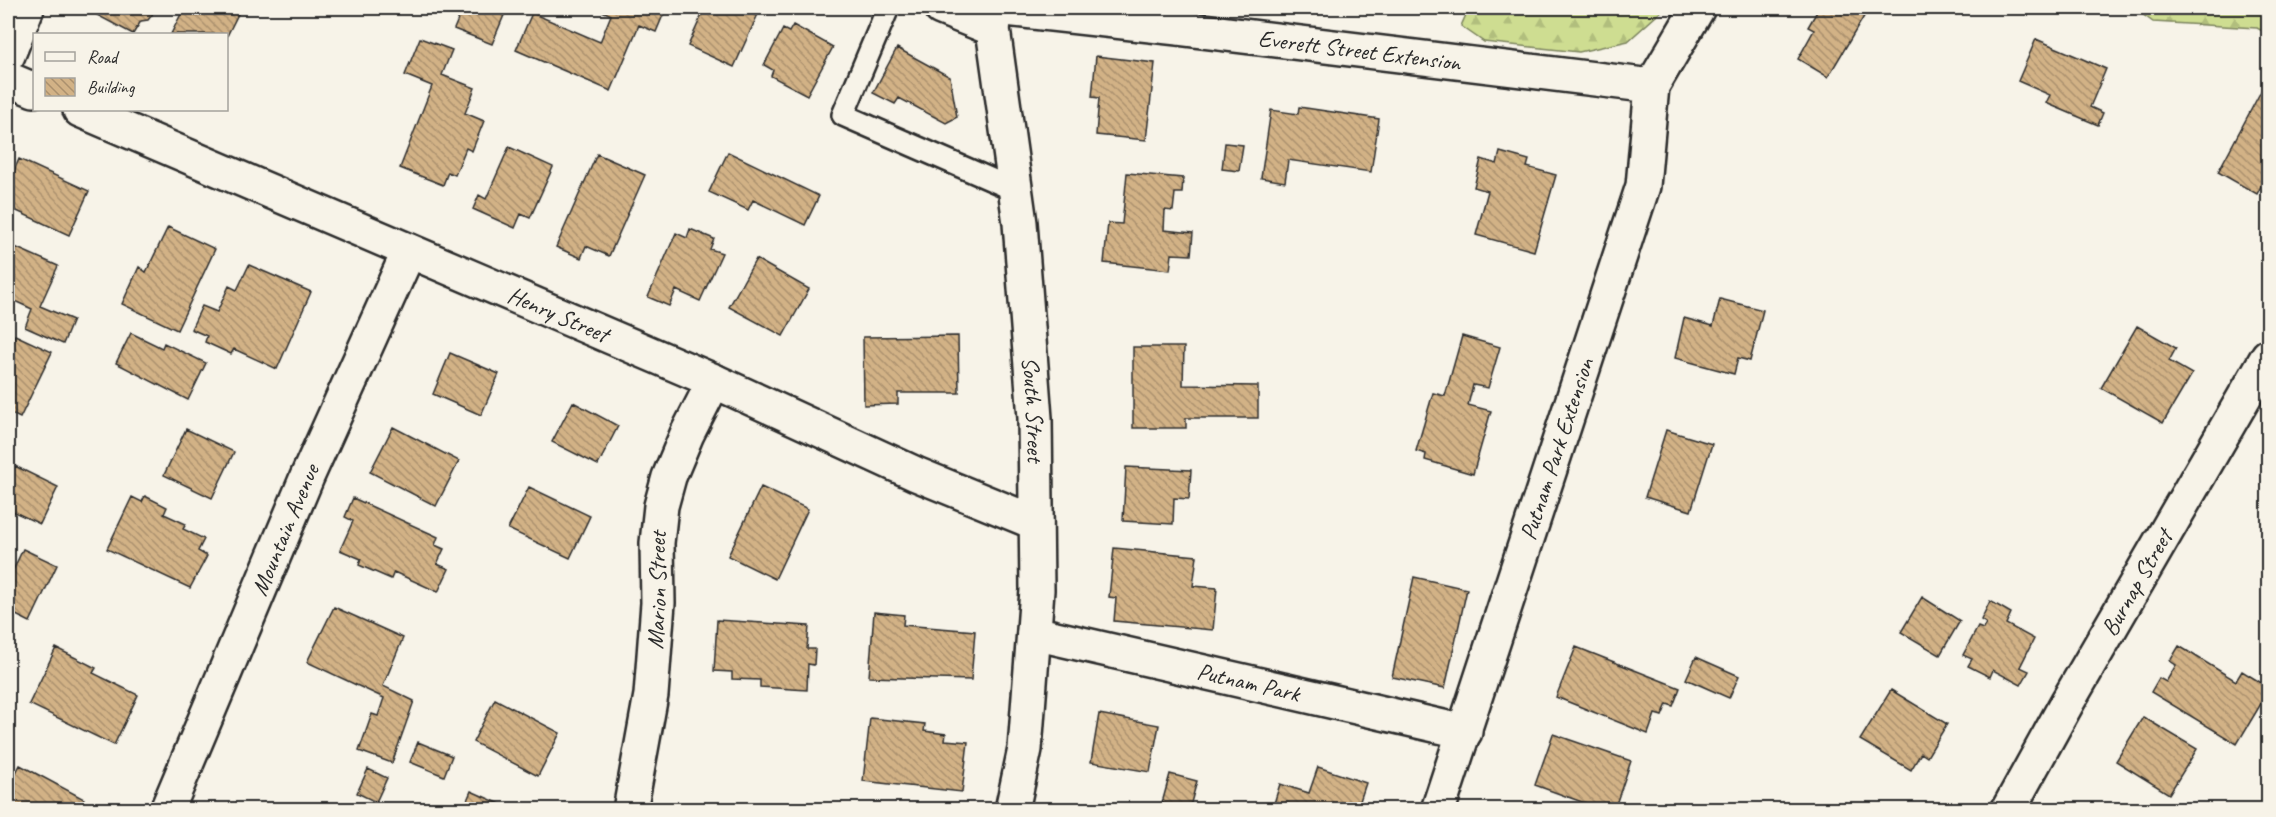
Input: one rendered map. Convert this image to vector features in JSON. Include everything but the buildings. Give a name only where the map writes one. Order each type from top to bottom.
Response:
[{"type":"street","points":[[8,55],[27,8]]},
{"type":"street","name":"Everett Street Extension","points":[[941,8],[995,15],[1178,28],[1652,86]]},
{"type":"street","points":[[1652,86],[1698,8]]},
{"type":"street","name":"South Street","points":[[995,15],[1020,223],[1035,418],[1037,590],[1025,748],[1012,810]]},
{"type":"street","points":[[8,79],[33,90]]},
{"type":"street","name":"Putnam Park Extension","points":[[1438,810],[1644,186],[1652,86]]},
{"type":"street","name":"Henry Street","points":[[82,111],[714,381],[916,474],[1036,523]]},
{"type":"street","name":"Mountain Avenue","points":[[167,810],[307,477],[409,251]]},
{"type":"street","name":"Burnap Street","points":[[2008,810],[2068,701],[2268,356]]},
{"type":"street","name":"Marion Street","points":[[630,810],[651,695],[658,603],[657,543],[661,506],[669,477],[687,434],[714,381]]},
{"type":"street","name":"Putnam Park","points":[[1034,633],[1465,732]]},
{"type":"lane","points":[[888,8],[843,115],[1015,190]]},
{"type":"green space","points":[[1469,8],[1665,8],[1628,41],[1579,52],[1484,42],[1461,26]]},
{"type":"green space","points":[[2134,8],[2268,8],[2268,34],[2257,28],[2153,22]]}]
